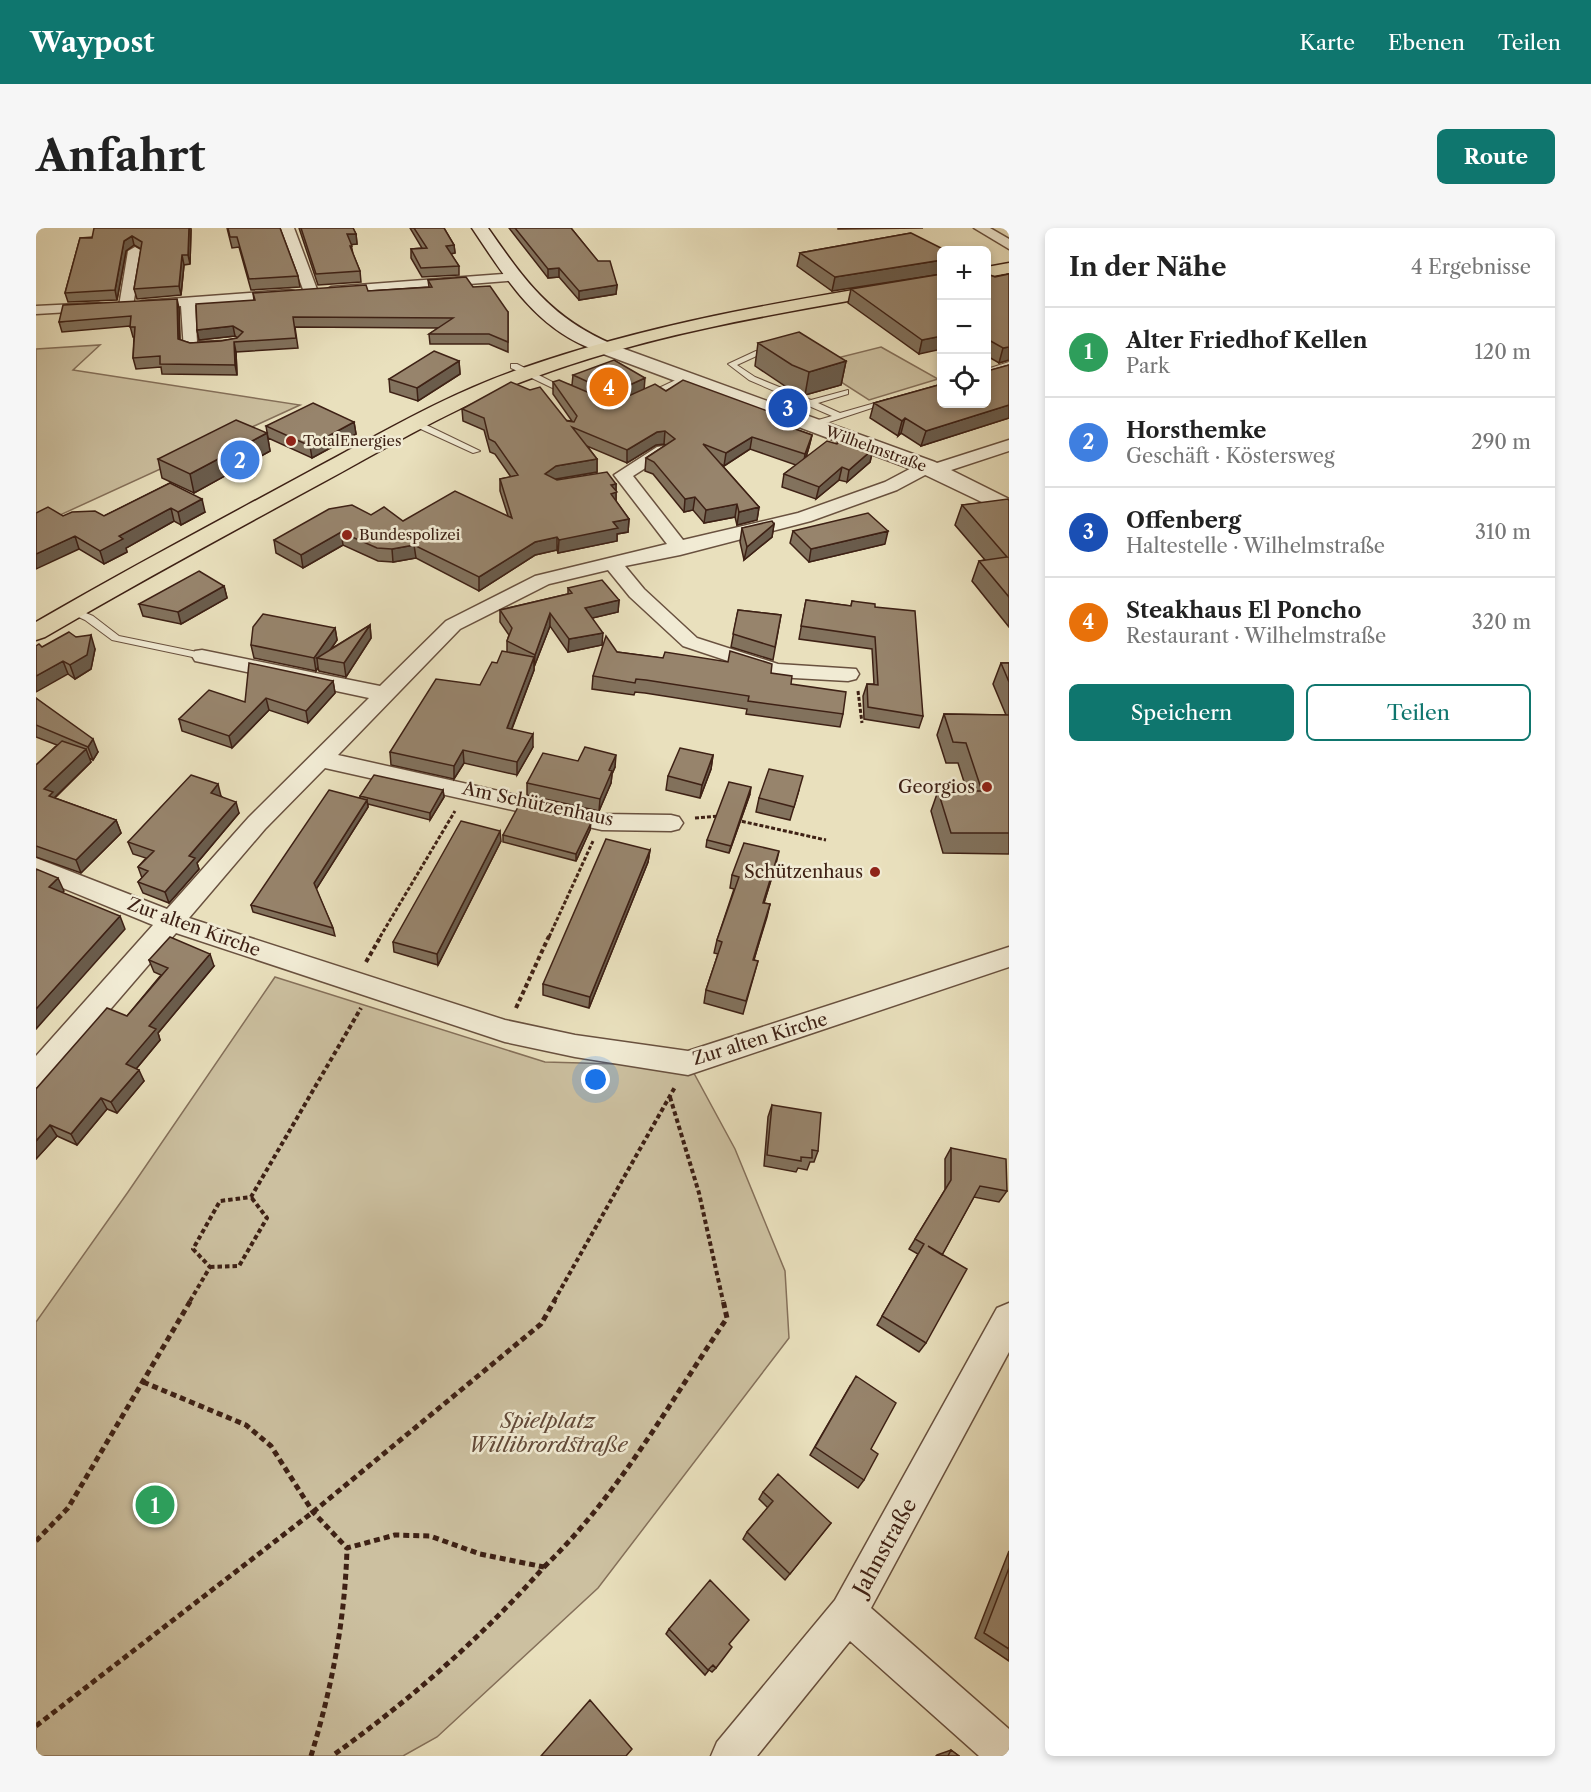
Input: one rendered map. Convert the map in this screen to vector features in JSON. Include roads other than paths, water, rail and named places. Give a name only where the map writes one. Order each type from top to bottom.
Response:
[{"type":"main road","points":[[991,271],[1009,268]]},
{"type":"main road","points":[[36,632],[113,586],[415,423],[453,403],[522,375],[637,339],[782,307],[937,281]]},
{"type":"street","points":[[287,228],[311,292]]},
{"type":"street","name":"Wilhelmstraße","points":[[480,228],[532,302],[548,318],[581,338],[685,379],[930,468],[1009,508]]},
{"type":"street","points":[[981,228],[1009,245]]},
{"type":"street","points":[[126,306],[135,251]]},
{"type":"street","points":[[36,310],[188,302],[515,277]]},
{"type":"street","points":[[188,302],[189,346],[236,343]]},
{"type":"street","points":[[637,339],[637,351],[645,364]]},
{"type":"street","points":[[36,1076],[257,823],[453,625],[542,580],[681,549],[804,517],[891,486],[930,468],[1009,445]]},
{"type":"street","points":[[601,479],[623,475],[663,451]]},
{"type":"street","points":[[623,475],[681,549]]},
{"type":"street","points":[[613,563],[637,593],[690,642],[776,670],[848,674]]},
{"type":"street","points":[[202,656],[384,694]]},
{"type":"street","name":"Am Schützenhaus","points":[[321,759],[468,790],[602,822],[671,823]]},
{"type":"street","name":"Zur alten Kirche","points":[[36,867],[170,921],[505,1031],[575,1046],[687,1063],[1009,957]]},
{"type":"street","name":"Jahnstraße","points":[[731,1756],[848,1613],[1009,1319]]},
{"type":"street","points":[[848,1613],[1009,1756]]},
{"type":"lane","points":[[759,353],[732,364],[770,386],[812,402],[839,417]]},
{"type":"lane","points":[[991,370],[1009,364]]},
{"type":"lane","points":[[522,375],[581,398]]},
{"type":"lane","points":[[632,402],[685,379]]},
{"type":"lane","points":[[812,402],[845,392]]},
{"type":"lane","points":[[811,425],[896,399]]},
{"type":"lane","points":[[415,423],[476,451]]},
{"type":"lane","points":[[74,611],[89,618],[116,638],[202,656]]},
{"type":"place","name":"Steakhaus El Poncho","points":[[609,387]]},
{"type":"place","name":"Offenberg","points":[[788,408]]},
{"type":"place","name":"TotalEnergies","points":[[291,441]]},
{"type":"place","name":"Horsthemke","points":[[240,460]]},
{"type":"place","name":"Bundespolizei","points":[[347,535]]},
{"type":"place","name":"Georgios","points":[[987,787]]},
{"type":"place","name":"Schützenhaus","points":[[875,872]]},
{"type":"place","name":"Alter Friedhof Kellen","points":[[155,1505]]},
{"type":"park label","name":"Spielplatz Willibrordstraße","points":[[548,1433]]}]
